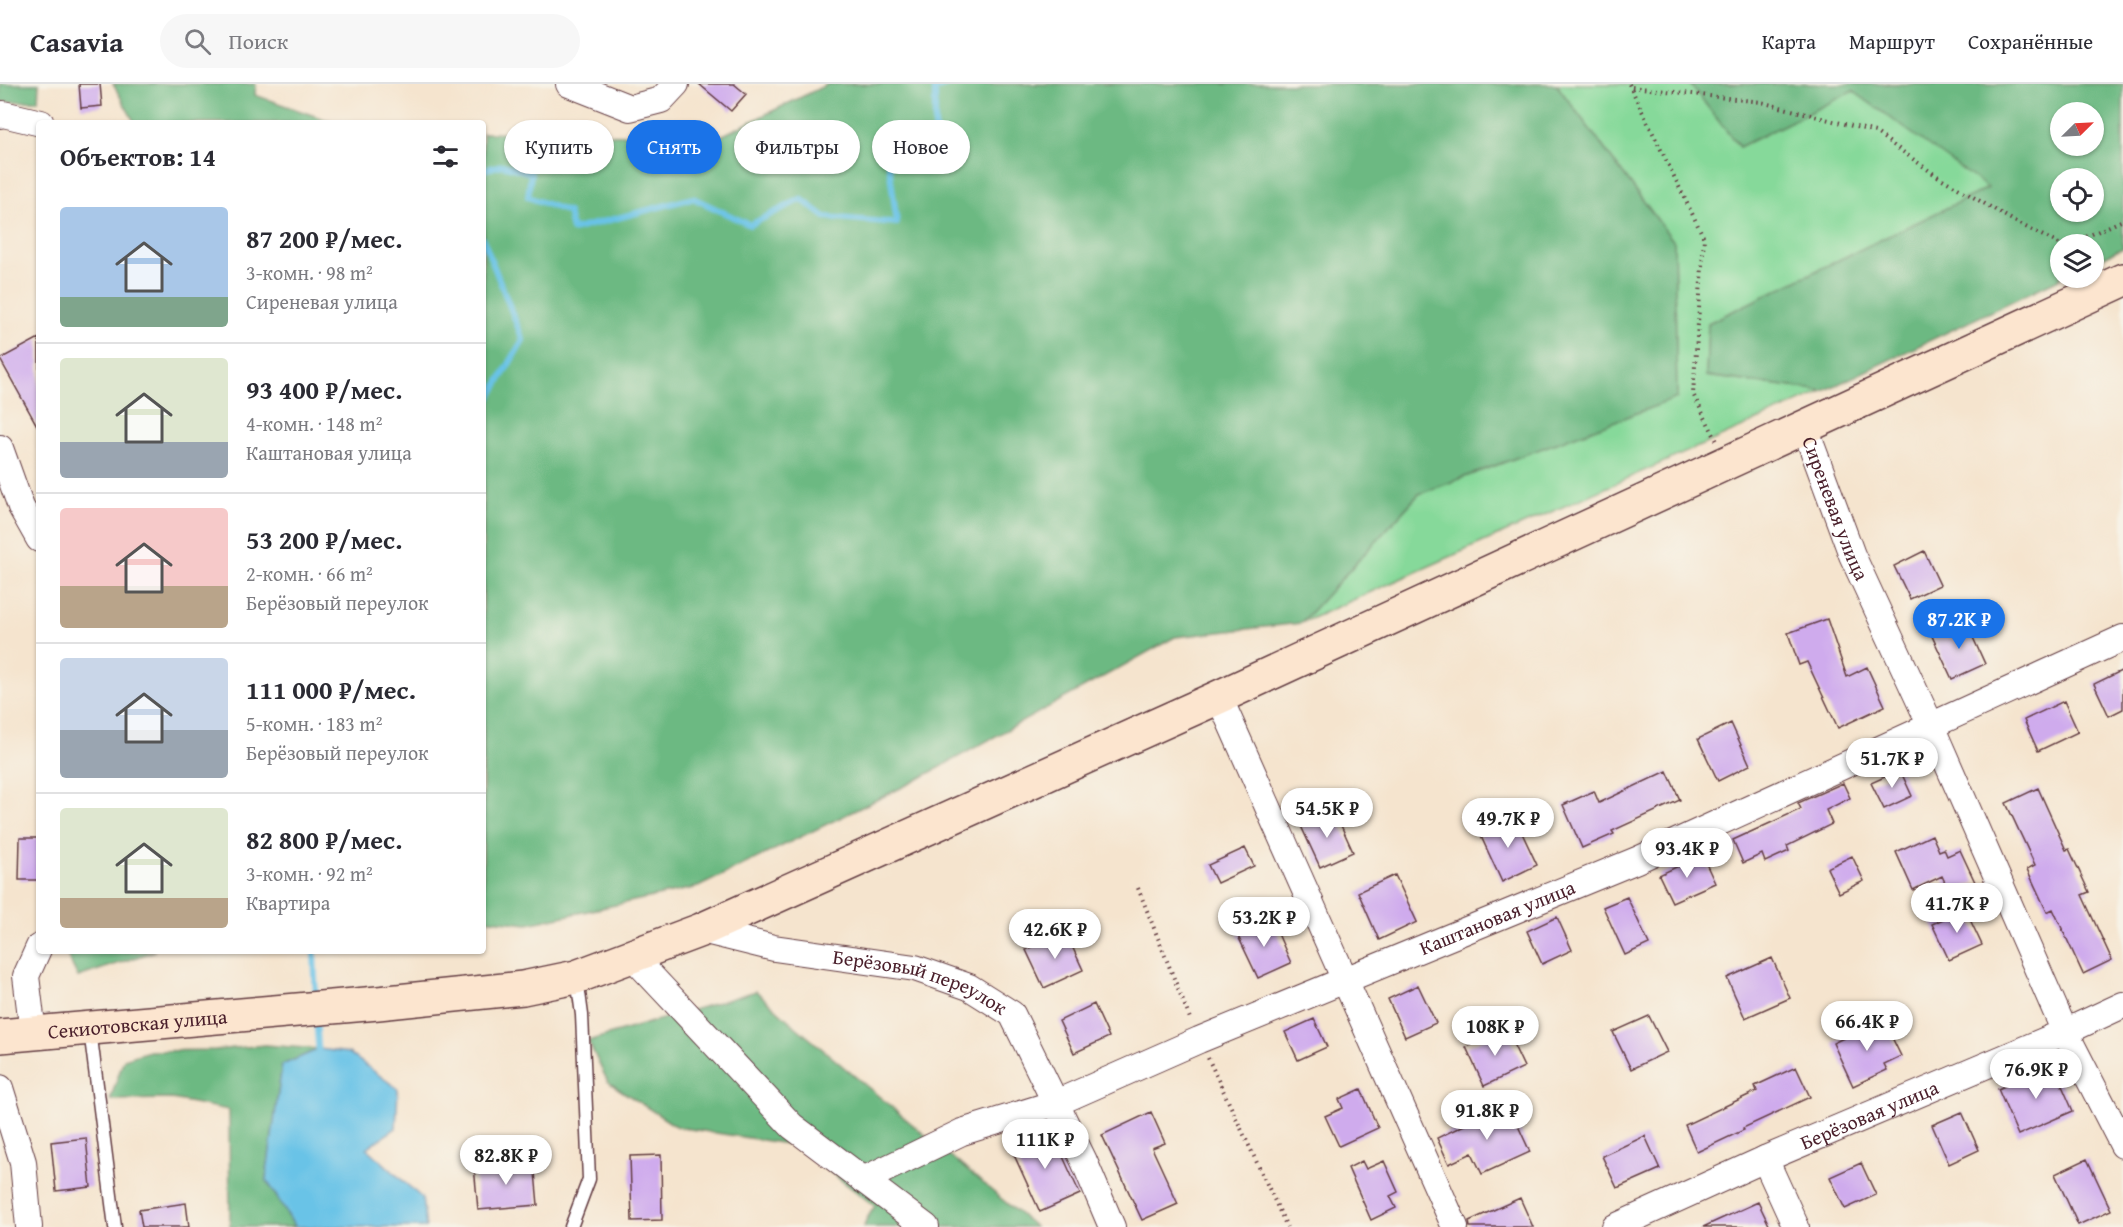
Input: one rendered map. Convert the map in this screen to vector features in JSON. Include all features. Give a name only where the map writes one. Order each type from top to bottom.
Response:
[{"type":"main road","name":"Секиотовская улица","points":[[0,1036],[378,1004],[523,988],[576,977],[633,957],[701,930],[1219,697],[2123,280]]},
{"type":"street","points":[[569,84],[630,108],[661,100],[676,84]]},
{"type":"street","points":[[0,115],[36,122]]},
{"type":"street","name":"Сиреневая улица","points":[[1804,428],[1852,555],[1931,726],[2065,1032],[2123,1145]]},
{"type":"street","points":[[0,448],[21,507],[36,534]]},
{"type":"street","name":"Каштановая улица","points":[[863,1180],[962,1132],[1056,1103],[1199,1040],[1636,860],[2123,638]]},
{"type":"street","points":[[1219,697],[1455,1227]]},
{"type":"street","name":"Берёзовый переулок","points":[[701,930],[774,948],[915,968],[969,987],[1012,1014],[1084,1161],[1112,1227]]},
{"type":"street","points":[[33,1033],[27,976],[36,954]]},
{"type":"street","points":[[633,957],[792,1126],[926,1227]]},
{"type":"street","name":"Берёзовая улица","points":[[1616,1227],[1765,1159],[2065,1032],[2123,1005]]},
{"type":"street","points":[[0,1088],[23,1162],[29,1227]]},
{"type":"street","points":[[1765,1159],[1796,1227]]},
{"type":"lane","points":[[571,1227],[589,1179],[582,1015],[576,977]]},
{"type":"lane","points":[[89,1028],[115,1227]]},
{"type":"path","points":[[1630,85],[1761,102],[1875,132],[1934,174],[2014,221],[2050,239]]},
{"type":"path","points":[[1630,85],[1704,238],[1693,394],[1728,463]]},
{"type":"path","points":[[2092,234],[2123,220]]},
{"type":"green space","points":[[0,84],[39,84],[38,101],[0,102]]},
{"type":"green space","points":[[113,84],[256,84],[255,95],[326,120],[133,120]]},
{"type":"green space","points":[[828,84],[1556,84],[1674,242],[1677,398],[1419,494],[1301,623],[1175,637],[913,782],[698,887],[528,924],[486,919],[486,133],[504,133],[504,174],[614,174],[614,135],[626,135],[626,174],[722,174],[722,136],[734,130],[734,174],[860,174],[860,120],[754,120]]},
{"type":"green space","points":[[1556,84],[1690,84],[1739,147],[1853,91],[1989,188],[1708,323],[1706,376],[1824,391],[1301,623],[1419,494],[1677,398],[1674,242]]},
{"type":"green space","points":[[1690,84],[2123,84],[2123,248],[2104,257],[2104,234],[2050,234],[2050,283],[1824,391],[1706,376],[1708,323],[1988,188],[1853,91],[1739,147]]},
{"type":"green space","points":[[66,954],[146,954],[78,977]]},
{"type":"green space","points":[[756,991],[1035,1227],[864,1227],[875,1206],[794,1145],[677,1127],[608,1082],[588,1041]]},
{"type":"green space","points":[[265,1045],[319,1049],[282,1065],[266,1179],[295,1227],[230,1227],[229,1110],[172,1099],[110,1100],[124,1059],[149,1051],[215,1050]]},
{"type":"water","points":[[319,1049],[349,1053],[398,1089],[396,1128],[367,1148],[422,1198],[426,1227],[295,1227],[266,1179],[282,1065]]},
{"type":"building","points":[[79,84],[100,84],[102,106],[81,108]]},
{"type":"building","points":[[699,84],[734,84],[746,94],[731,111]]},
{"type":"building","points":[[36,340],[36,424],[0,359]]},
{"type":"building","points":[[1924,551],[1940,585],[1910,599],[1894,566]]},
{"type":"building","points":[[1827,619],[1847,677],[1867,667],[1885,706],[1838,728],[1807,662],[1799,665],[1788,633]]},
{"type":"building","points":[[1965,620],[1985,664],[1952,679],[1932,636]]},
{"type":"building","points":[[2123,670],[2123,709],[2109,716],[2094,684]]},
{"type":"building","points":[[2064,701],[2078,732],[2038,751],[2024,720]]},
{"type":"building","points":[[1731,723],[1750,765],[1718,781],[1698,739]]},
{"type":"building","points":[[1900,770],[1912,796],[1884,809],[1871,783]]},
{"type":"building","points":[[1667,771],[1680,800],[1612,831],[1614,834],[1582,848],[1563,805],[1594,791],[1599,803]]},
{"type":"building","points":[[1843,783],[1850,798],[1826,810],[1832,824],[1787,846],[1789,851],[1765,862],[1762,854],[1743,863],[1733,840],[1801,809],[1798,803]]},
{"type":"building","points":[[2038,788],[2066,850],[2069,849],[2089,892],[2082,895],[2112,960],[2083,974],[2053,909],[2047,912],[2027,869],[2035,865],[2006,803]]},
{"type":"building","points":[[1334,810],[1353,852],[1320,867],[1301,826]]},
{"type":"building","points":[[1514,816],[1537,865],[1502,882],[1479,832]]},
{"type":"building","points":[[1932,835],[1939,851],[1944,849],[1947,856],[1960,850],[1975,882],[1950,893],[1942,876],[1913,890],[1896,852]]},
{"type":"building","points":[[20,838],[36,838],[36,880],[19,880]]},
{"type":"building","points":[[1245,848],[1254,866],[1217,883],[1208,865]]},
{"type":"building","points":[[1702,855],[1715,883],[1672,902],[1659,875]]},
{"type":"building","points":[[1852,856],[1864,881],[1839,893],[1827,868]]},
{"type":"building","points":[[1395,875],[1417,922],[1379,940],[1358,892]]},
{"type":"building","points":[[1627,897],[1649,944],[1625,955],[1603,907]]},
{"type":"building","points":[[1965,909],[1982,945],[1949,960],[1932,924]]},
{"type":"building","points":[[1557,917],[1572,950],[1542,964],[1527,931]]},
{"type":"building","points":[[1271,918],[1291,963],[1258,978],[1237,934]]},
{"type":"building","points":[[1065,931],[1083,970],[1044,988],[1026,950]]},
{"type":"building","points":[[1772,958],[1790,998],[1745,1018],[1727,978]]},
{"type":"building","points":[[1418,985],[1436,1023],[1405,1037],[1388,999]]},
{"type":"building","points":[[1094,1004],[1109,1037],[1074,1053],[1059,1021]]},
{"type":"building","points":[[1649,1016],[1667,1052],[1631,1069],[1613,1032]]},
{"type":"building","points":[[1314,1019],[1327,1047],[1298,1060],[1285,1032]]},
{"type":"building","points":[[1883,1019],[1901,1056],[1884,1064],[1887,1070],[1853,1086],[1833,1043]]},
{"type":"building","points":[[1506,1029],[1524,1067],[1484,1086],[1466,1047]]},
{"type":"building","points":[[2053,1065],[2073,1111],[2018,1135],[1998,1089]]},
{"type":"building","points":[[1796,1067],[1810,1097],[1697,1152],[1685,1125],[1757,1091],[1755,1086]]},
{"type":"building","points":[[1361,1089],[1378,1128],[1339,1146],[1325,1116],[1343,1108],[1339,1099]]},
{"type":"building","points":[[1508,1104],[1530,1152],[1482,1174],[1472,1153],[1449,1164],[1437,1138]]},
{"type":"building","points":[[1151,1112],[1165,1143],[1152,1148],[1178,1204],[1142,1220],[1102,1135]]},
{"type":"building","points":[[1962,1112],[1979,1150],[1949,1164],[1932,1125]]},
{"type":"building","points":[[1050,1128],[1080,1194],[1040,1212],[1010,1146]]},
{"type":"building","points":[[1645,1136],[1660,1169],[1617,1188],[1602,1156]]},
{"type":"building","points":[[86,1138],[91,1187],[56,1191],[51,1142]]},
{"type":"building","points":[[661,1155],[662,1220],[632,1221],[630,1156]]},
{"type":"building","points":[[2087,1159],[2111,1210],[2078,1225],[2055,1174]]},
{"type":"building","points":[[534,1161],[538,1205],[478,1210],[474,1166]]},
{"type":"building","points":[[1362,1161],[1366,1169],[1384,1161],[1398,1192],[1390,1196],[1396,1208],[1371,1220],[1348,1168]]},
{"type":"building","points":[[1861,1163],[1876,1195],[1845,1209],[1830,1177]]},
{"type":"building","points":[[1520,1198],[1533,1227],[1470,1227],[1469,1221]]},
{"type":"building","points":[[1758,1202],[1770,1227],[1703,1227]]},
{"type":"building","points":[[186,1203],[189,1227],[142,1227],[139,1210]]},
{"type":"waterway","points":[[486,169],[502,165],[531,173],[528,197],[568,212],[572,230],[693,198],[750,225],[801,199],[825,217],[897,223],[889,165],[935,142],[935,89],[949,84]]},
{"type":"waterway","points":[[486,247],[523,340],[486,404]]},
{"type":"waterway","points":[[314,954],[316,1000]]},
{"type":"waterway","points":[[316,1019],[319,1057]]}]
